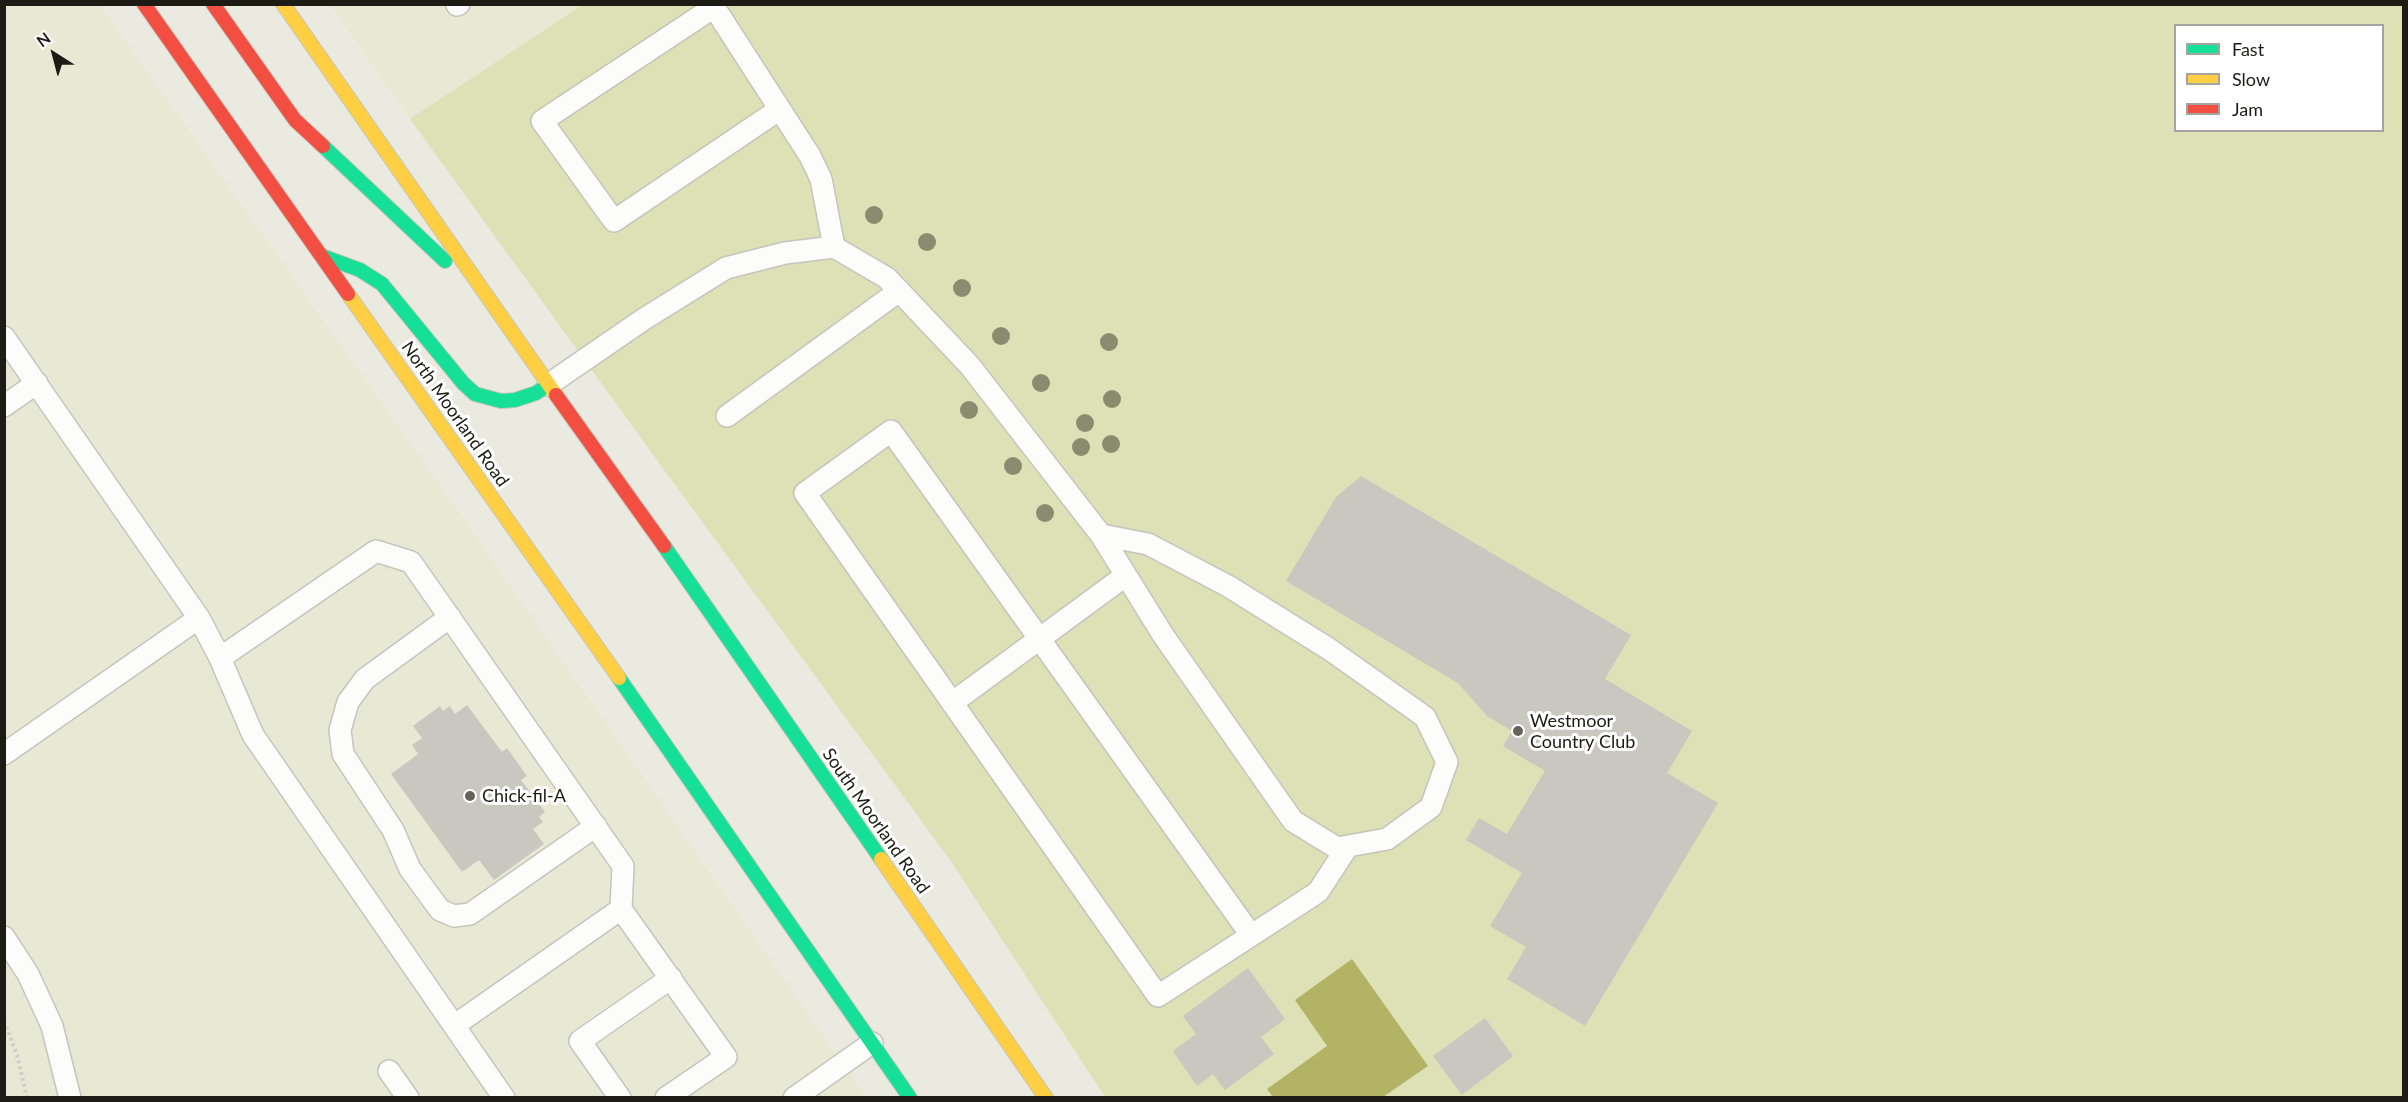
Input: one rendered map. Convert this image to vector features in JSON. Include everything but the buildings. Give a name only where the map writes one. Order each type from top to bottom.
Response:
[{"type":"main road","name":"North Moorland Road","points":[[144,4],[736,844],[872,1043]]},
{"type":"main road","points":[[213,4],[295,120],[490,304]]},
{"type":"main road","points":[[283,4],[548,385],[536,393],[515,400],[501,401],[475,394],[463,383],[382,284],[360,270],[322,256]]},
{"type":"main road","name":"South Moorland Road","points":[[548,385],[677,564],[1046,1098]]},
{"type":"main road","points":[[872,1043],[904,1096]]},
{"type":"lane","points":[[780,109],[614,220],[542,121],[715,6],[810,156],[822,179],[834,247]]},
{"type":"lane","points":[[548,385],[644,319],[726,268],[786,253],[834,247],[887,278],[970,366],[1101,535],[1163,635],[1293,822],[1337,848],[1387,839],[1431,807],[1447,762],[1425,717],[1329,649],[1228,586],[1148,544],[1101,535]]},
{"type":"lane","points":[[728,416],[899,291]]},
{"type":"lane","points":[[4,337],[199,618],[220,658],[253,735],[504,1098]]},
{"type":"lane","points":[[4,406],[37,383]]},
{"type":"lane","points":[[1251,935],[891,431],[805,493],[1158,996],[1318,892],[1348,846]]},
{"type":"lane","points":[[220,658],[376,551],[411,562],[623,866],[621,909],[726,1057],[666,1098]]},
{"type":"lane","points":[[952,703],[1125,576]]},
{"type":"lane","points":[[450,617],[364,679],[348,702],[340,730],[343,754],[393,830],[410,869],[440,910],[454,916],[471,914],[596,826]]},
{"type":"lane","points":[[8,751],[199,618]]},
{"type":"lane","points":[[455,1025],[621,909]]},
{"type":"lane","points":[[4,938],[28,974],[52,1026],[70,1098]]},
{"type":"lane","points":[[620,1098],[580,1041],[670,978]]},
{"type":"lane","points":[[794,1098],[872,1043]]},
{"type":"lane","points":[[389,1071],[408,1098]]},
{"type":"path","points":[[4,1021],[17,1055],[27,1098]]},
{"type":"shaded area","points":[[5,5],[100,5],[447,495],[866,1097],[5,1098]]},
{"type":"shaded area","points":[[330,5],[582,5],[410,119]]},
{"type":"shaded area","points":[[1352,959],[1428,1066],[1383,1097],[1273,1097],[1267,1089],[1327,1046],[1295,1000]]},
{"type":"green space","name":"Westmoor Country Club","points":[[582,5],[2403,5],[2403,1097],[1105,1097],[950,860],[410,119]]},
{"type":"traffic: fast","points":[[323,146],[445,261]]},
{"type":"traffic: fast","points":[[322,256],[360,270],[382,284],[463,383],[475,394],[501,401],[515,400],[536,393],[548,385]]},
{"type":"traffic: fast","points":[[664,546],[881,859]]},
{"type":"traffic: fast","points":[[619,678],[910,1098]]},
{"type":"traffic: slow","points":[[283,4],[556,395]]},
{"type":"traffic: slow","points":[[348,294],[619,678]]},
{"type":"traffic: slow","points":[[881,859],[1046,1098]]},
{"type":"traffic: jam","points":[[144,4],[348,294]]},
{"type":"traffic: jam","points":[[213,4],[295,120],[323,146]]},
{"type":"traffic: jam","points":[[556,395],[664,546]]},
{"type":"place","name":"Westmoor Country Club","points":[[1518,731]]},
{"type":"place","name":"Chick-fil-A","points":[[470,796]]}]
